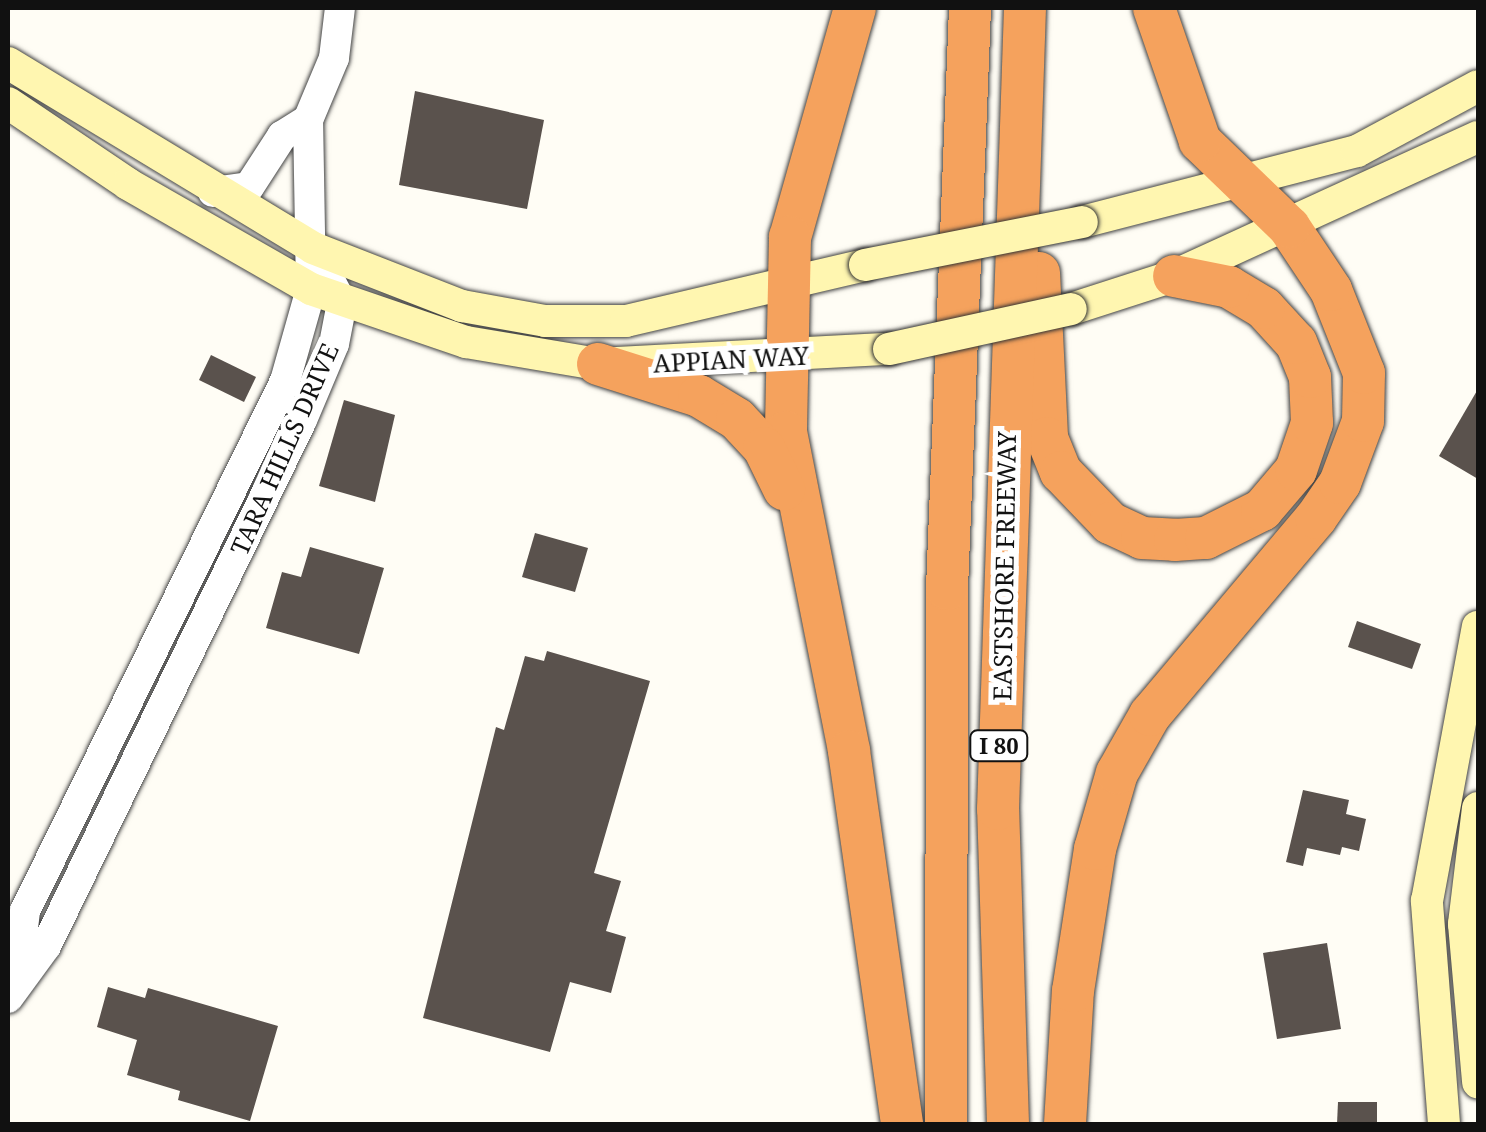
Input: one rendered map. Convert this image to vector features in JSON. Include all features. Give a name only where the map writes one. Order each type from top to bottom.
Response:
[{"type":"highway","points":[[855,8],[790,237],[783,357],[786,432],[816,569],[902,1124]]},
{"type":"highway","name":"EASTSHORE FREEWAY","points":[[946,1124],[947,589],[970,8]]},
{"type":"highway","points":[[1065,1124],[1076,974],[1094,849],[1117,772],[1150,716],[1316,518],[1340,482],[1363,421],[1364,372],[1355,339],[1290,226],[1200,140],[1154,8]]},
{"type":"highway","points":[[1025,16],[1047,438],[1061,472],[1110,523],[1142,538],[1175,540],[1206,538],[1262,510],[1296,470],[1312,424],[1303,360],[1264,308],[1229,287],[1174,276]]},
{"type":"highway","name":"EASTSHORE FREEWAY","points":[[1008,1124],[998,790],[1025,16]]},
{"type":"highway","points":[[598,364],[699,396],[737,420],[764,448],[816,569]]},
{"type":"main road","name":"APPIAN WAY","points":[[8,63],[213,192],[312,248],[462,306],[545,321],[663,316],[786,279],[1082,222],[1243,183],[1357,151],[1478,86]]},
{"type":"main road","name":"APPIAN WAY","points":[[8,103],[128,184],[342,303],[466,342],[598,364],[889,350],[1071,309],[1174,276],[1290,226],[1478,136]]},
{"type":"main road","points":[[1444,1124],[1427,901],[1478,628]]},
{"type":"main road","points":[[1478,808],[1464,924],[1478,1082]]},
{"type":"street","points":[[213,192],[249,188],[282,136],[308,120],[334,58],[340,8]]},
{"type":"street","name":"TARA HILLS DRIVE","points":[[12,988],[25,911],[274,407],[311,289],[308,120]]},
{"type":"street","points":[[312,248],[342,303]]},
{"type":"street","name":"TARA HILLS DRIVE","points":[[12,988],[46,946],[321,374],[342,303]]},
{"type":"street","points":[[321,374],[346,339],[378,315]]},
{"type":"building","points":[[415,91],[544,120],[527,209],[399,185]]},
{"type":"building","points":[[211,355],[256,377],[244,402],[199,380]]},
{"type":"building","points":[[1478,389],[1478,479],[1439,456]]},
{"type":"building","points":[[344,400],[395,415],[375,502],[319,486]]},
{"type":"building","points":[[535,533],[588,548],[575,592],[522,577]]},
{"type":"building","points":[[310,547],[384,568],[359,654],[266,628],[282,572],[301,577]]},
{"type":"building","points":[[1357,621],[1421,644],[1412,669],[1348,647]]},
{"type":"building","points":[[547,651],[650,681],[594,873],[621,881],[606,931],[626,937],[611,993],[570,982],[550,1052],[423,1018],[496,727],[504,730],[525,656],[544,661]]},
{"type":"building","points":[[1303,790],[1349,800],[1346,814],[1366,819],[1359,851],[1342,847],[1340,855],[1307,848],[1303,866],[1286,862]]},
{"type":"building","points":[[1327,943],[1341,1029],[1277,1039],[1263,953]]},
{"type":"building","points":[[108,987],[145,998],[148,988],[278,1026],[250,1121],[178,1100],[180,1091],[127,1075],[137,1040],[97,1027]]},
{"type":"building","points":[[1338,1102],[1377,1102],[1377,1124],[1337,1124]]}]
